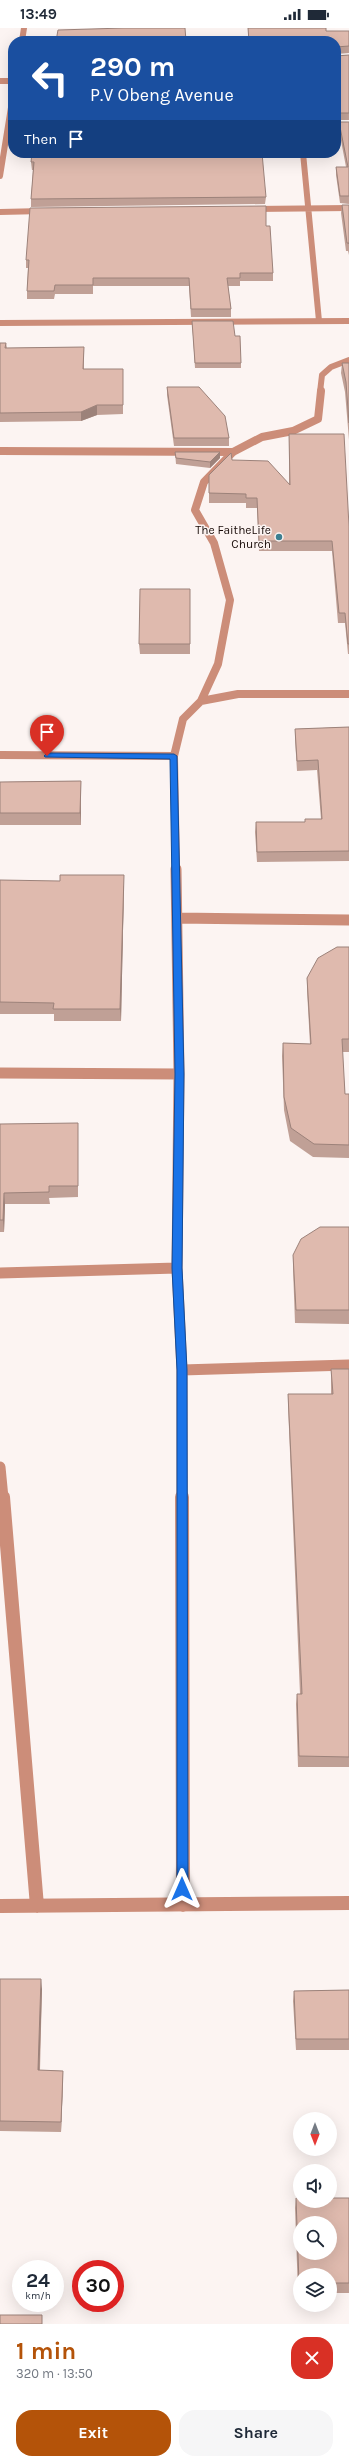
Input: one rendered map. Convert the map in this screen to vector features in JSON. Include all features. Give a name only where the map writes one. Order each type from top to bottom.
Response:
[{"type":"street","points":[[0,176],[8,138]]},
{"type":"street","points":[[303,158],[320,322]]},
{"type":"street","points":[[245,209],[349,208]]},
{"type":"street","points":[[0,212],[47,211]]},
{"type":"street","points":[[0,323],[349,321]]},
{"type":"street","points":[[182,1905],[182,1370],[177,1268],[179,1074],[174,756],[183,719],[201,701],[218,664],[230,600],[214,543],[194,510],[204,482],[233,452],[262,437],[293,431],[318,419],[322,375],[331,367],[349,360]]},
{"type":"street","points":[[0,451],[233,452]]},
{"type":"street","points":[[201,701],[238,694],[349,694]]},
{"type":"street","points":[[0,756],[174,756]]},
{"type":"street","points":[[177,918],[349,920]]},
{"type":"street","points":[[0,1073],[179,1074]]},
{"type":"street","points":[[0,1273],[177,1268]]},
{"type":"street","points":[[182,1370],[349,1365]]},
{"type":"street","points":[[0,1467],[37,1906]]},
{"type":"street","points":[[0,1906],[349,1903]]},
{"type":"building","points":[[185,28],[186,36],[57,36],[58,30]]},
{"type":"building","points":[[248,28],[326,28],[326,31],[349,31],[349,46],[341,47],[341,36],[249,36]]},
{"type":"building","points":[[349,55],[349,113],[341,113],[341,56]]},
{"type":"building","points":[[341,122],[349,122],[349,196],[340,196],[336,167],[348,167],[341,132]]},
{"type":"building","points":[[31,158],[262,158],[266,197],[31,199],[34,162],[31,162]]},
{"type":"building","points":[[342,205],[349,205],[349,243],[347,243]]},
{"type":"building","points":[[266,206],[266,226],[270,226],[273,273],[240,273],[240,278],[227,278],[231,309],[191,309],[189,278],[93,278],[93,285],[55,285],[54,291],[27,291],[29,260],[26,260],[30,208]]},
{"type":"building","points":[[192,321],[233,321],[235,336],[240,336],[241,363],[195,363]]},
{"type":"building","points":[[0,343],[6,343],[5,348],[84,347],[83,369],[123,369],[123,405],[97,405],[81,412],[0,413]]},
{"type":"building","points":[[342,363],[349,363],[349,423],[346,382]]},
{"type":"building","points":[[167,387],[199,387],[225,416],[229,438],[174,438]]},
{"type":"building","points":[[289,434],[344,434],[349,526],[349,644],[345,613],[339,613],[332,541],[259,541],[257,498],[246,498],[246,494],[209,493],[209,475],[231,453],[232,460],[268,461],[290,485]]},
{"type":"building","points":[[175,452],[220,452],[210,462],[176,458]]},
{"type":"building","points":[[140,589],[190,589],[190,644],[139,644]]},
{"type":"building","points":[[349,727],[349,851],[257,852],[256,822],[305,822],[305,819],[322,819],[318,760],[297,761],[295,729]]},
{"type":"building","points":[[81,781],[80,813],[0,813],[0,782]]},
{"type":"building","points":[[60,875],[124,875],[120,1009],[53,1009],[54,1003],[0,1002],[0,880],[60,881]]},
{"type":"building","points":[[337,947],[349,947],[349,1039],[342,1039],[345,1094],[349,1094],[349,1145],[314,1144],[291,1128],[284,1097],[283,1043],[311,1044],[307,978],[318,958]]},
{"type":"building","points":[[78,1123],[78,1186],[49,1186],[49,1192],[4,1193],[3,1220],[0,1220],[0,1124]]},
{"type":"building","points":[[320,1227],[349,1227],[349,1310],[296,1310],[293,1255],[301,1239]]},
{"type":"building","points":[[331,1369],[349,1369],[349,1757],[299,1756],[297,1694],[302,1694],[288,1394],[333,1394]]},
{"type":"building","points":[[0,1979],[41,1979],[38,2070],[63,2071],[61,2122],[0,2121]]},
{"type":"building","points":[[349,1990],[349,2039],[296,2039],[294,1991]]},
{"type":"building","points":[[337,2198],[349,2198],[349,2283],[337,2283],[337,2268],[298,2268],[298,2260],[337,2260],[337,2216],[297,2216],[296,2208],[337,2208]]},
{"type":"building","points":[[0,2315],[42,2315],[42,2324],[0,2324]]},
{"type":"place","name":"The FaitheLife Church","points":[[279,537]]},
{"type":"route","points":[[47,756],[174,756],[179,1074],[177,1268],[182,1370],[182,1889]]}]
